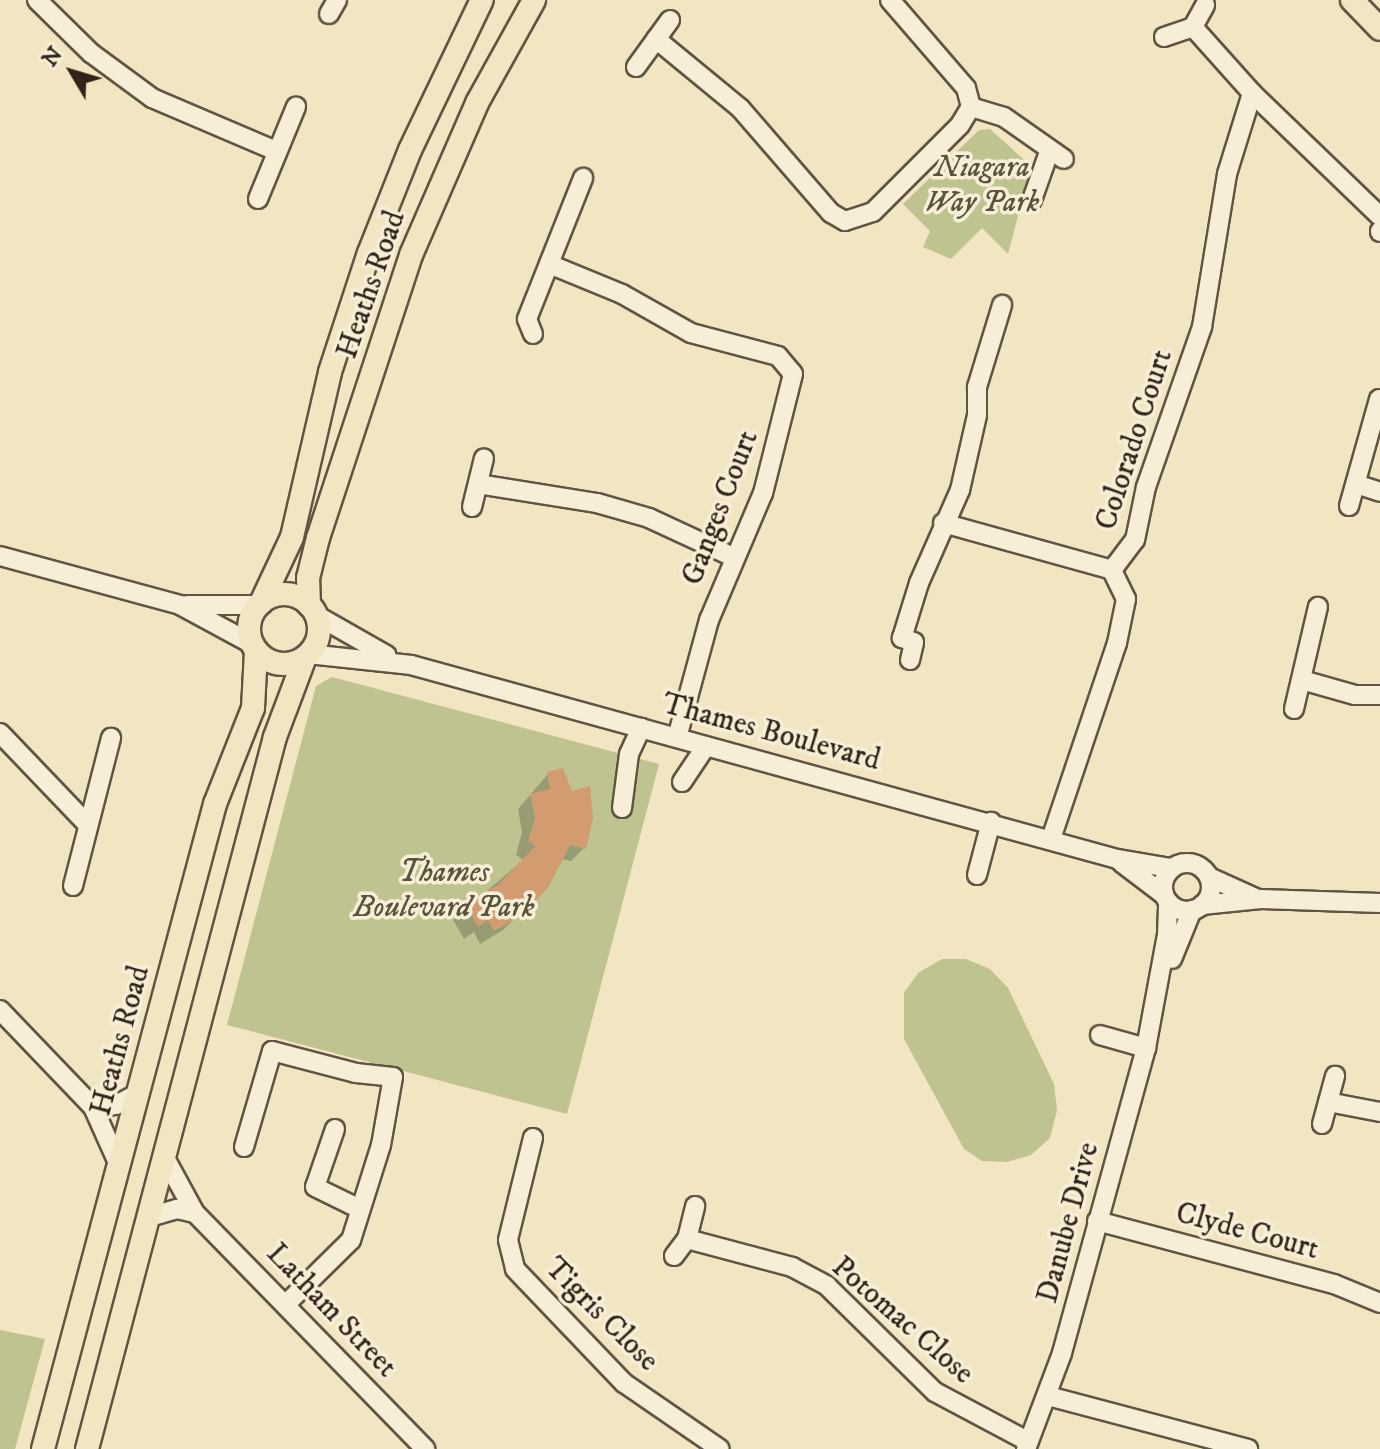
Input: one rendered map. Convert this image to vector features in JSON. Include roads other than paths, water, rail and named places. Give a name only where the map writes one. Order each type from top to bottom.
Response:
[{"type":"main road","name":"Heaths Road","points":[[260,604],[292,537],[330,372],[369,253],[410,150],[482,0]]},
{"type":"main road","name":"Heaths Road","points":[[312,610],[308,578],[318,538],[411,255],[477,103],[534,0]]},
{"type":"main road","points":[[1352,0],[1380,29]]},
{"type":"main road","points":[[87,1449],[280,717],[318,634],[312,610],[290,595],[260,604],[249,623],[254,647],[285,664],[306,655]]},
{"type":"main road","name":"Heaths Road","points":[[43,1449],[215,804],[253,708],[254,647]]},
{"type":"street","points":[[37,0],[91,53],[152,98],[276,151]]},
{"type":"street","points":[[656,39],[740,108],[831,213],[845,221],[873,212],[960,125],[971,107],[966,88],[890,0]]},
{"type":"street","points":[[1164,37],[1193,27],[1205,5]]},
{"type":"street","points":[[636,67],[670,20]]},
{"type":"street","points":[[1193,27],[1252,93],[1380,216]]},
{"type":"street","name":"Colorado Court","points":[[1051,839],[1121,622],[1126,599],[1112,570],[1135,540],[1146,487],[1202,327],[1227,174],[1252,93]]},
{"type":"street","points":[[258,199],[296,107]]},
{"type":"street","points":[[971,107],[1004,117],[1057,155],[1032,200]]},
{"type":"street","points":[[526,320],[583,177]]},
{"type":"street","name":"Ganges Court","points":[[549,264],[622,294],[691,333],[778,356],[791,369],[793,386],[763,493],[733,557],[709,620],[677,738]]},
{"type":"street","points":[[910,660],[914,642],[902,638],[970,456],[977,387],[1001,301]]},
{"type":"street","points":[[1349,506],[1374,398]]},
{"type":"street","points":[[472,507],[484,458]]},
{"type":"street","points":[[478,484],[597,503],[649,518],[733,557]]},
{"type":"street","points":[[1356,484],[1380,492]]},
{"type":"street","points":[[943,523],[1112,570]]},
{"type":"street","points":[[0,556],[180,605],[254,647]]},
{"type":"street","points":[[180,605],[260,604]]},
{"type":"street","points":[[1294,709],[1319,607]]},
{"type":"street","name":"Thames Boulevard","points":[[312,610],[347,637],[411,665],[1117,859],[1171,868]]},
{"type":"street","name":"Thames Boulevard","points":[[306,655],[411,665]]},
{"type":"street","points":[[1302,680],[1355,695],[1380,695]]},
{"type":"street","points":[[622,808],[629,754],[641,728]]},
{"type":"street","points":[[0,733],[88,825]]},
{"type":"street","points":[[73,886],[111,738]]},
{"type":"street","points":[[682,782],[706,746]]},
{"type":"street","points":[[977,875],[991,822]]},
{"type":"street","name":"Thames Boulevard","points":[[1117,859],[1166,899]]},
{"type":"street","points":[[1261,899],[1209,877],[1192,863],[1171,868],[1163,881],[1166,899],[1197,908],[1261,899],[1380,903]]},
{"type":"street","points":[[1197,908],[1210,892],[1209,877]]},
{"type":"street","name":"Danube Drive","points":[[1028,1446],[1048,1396],[1146,1048],[1154,1007],[1166,899]]},
{"type":"street","name":"Danube Drive","points":[[1154,1007],[1197,908]]},
{"type":"street","points":[[0,1010],[93,1107],[119,1165]]},
{"type":"street","points":[[1100,1035],[1146,1048]]},
{"type":"street","points":[[244,1147],[272,1051],[356,1073],[393,1077],[381,1145],[358,1208],[351,1240],[286,1304]]},
{"type":"street","points":[[1322,1124],[1335,1076]]},
{"type":"street","points":[[93,1107],[116,1105],[140,1092]]},
{"type":"street","points":[[1328,1102],[1380,1112]]},
{"type":"street","points":[[335,1129],[315,1187],[358,1208]]},
{"type":"street","name":"Tigris Close","points":[[533,1138],[508,1240],[515,1269],[624,1383],[720,1449]]},
{"type":"street","name":"Latham Street","points":[[165,1158],[195,1213],[425,1449]]},
{"type":"street","points":[[674,1256],[687,1239],[695,1206]]},
{"type":"street","points":[[149,1217],[177,1209],[195,1213]]},
{"type":"street","name":"Clyde Court","points":[[1097,1221],[1334,1284],[1380,1303]]},
{"type":"street","name":"Potomac Close","points":[[687,1239],[792,1267],[827,1286],[935,1392],[1028,1446]]},
{"type":"street","points":[[1048,1396],[1248,1449]]},
{"type":"park label","name":"Niagara Way Park","points":[[982,185]]},
{"type":"park label","name":"Thames Boulevard Park","points":[[444,890]]}]
